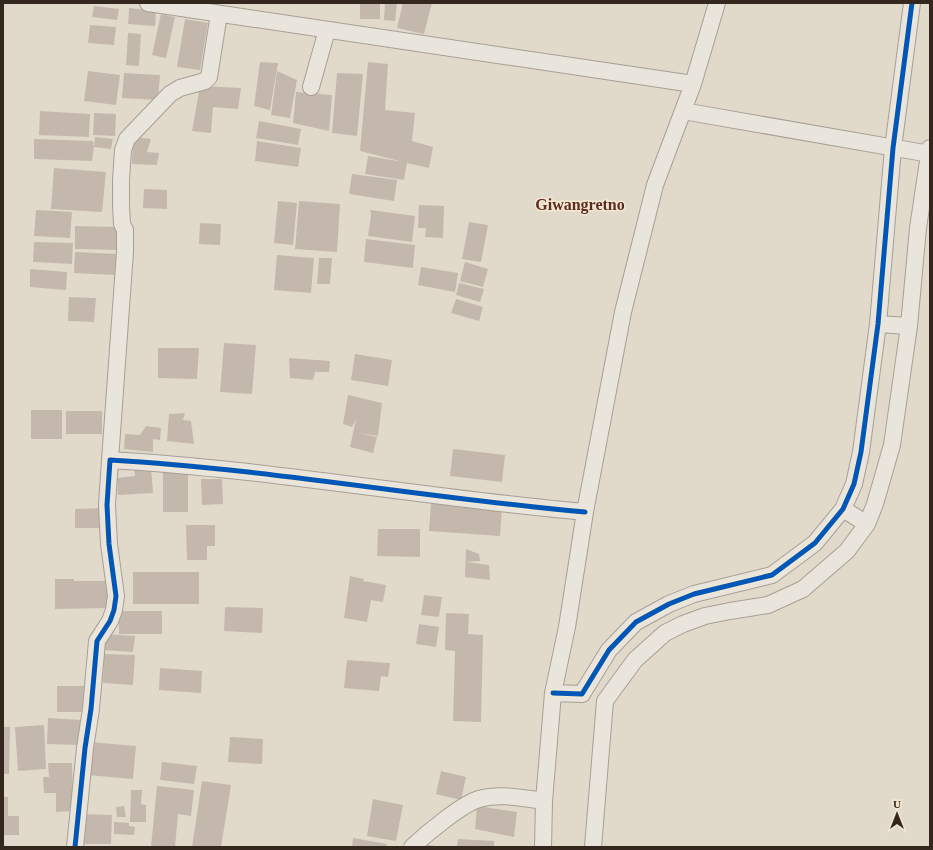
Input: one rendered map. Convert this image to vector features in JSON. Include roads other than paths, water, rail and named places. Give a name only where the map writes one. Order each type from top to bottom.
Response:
[{"type":"street","points":[[148,3],[693,84]]},
{"type":"street","points":[[543,847],[544,801],[553,694],[574,588],[585,512],[611,368],[637,251],[655,185],[693,84],[717,3]]},
{"type":"street","points":[[582,694],[590,678],[609,650],[621,636],[644,616],[694,594],[772,575],[815,543],[843,509],[854,484],[861,452],[878,324],[893,148],[912,3]]},
{"type":"street","points":[[75,847],[85,748],[91,709],[97,641],[110,621],[114,610],[116,596],[109,544],[107,505],[125,252],[125,230],[122,224],[120,205],[123,150],[132,132],[170,94],[180,88],[205,81],[209,77],[219,14]]},
{"type":"street","points":[[311,87],[327,30]]},
{"type":"street","points":[[593,847],[605,701],[635,660],[665,633],[706,616],[768,605],[803,589],[833,565],[852,546],[867,524],[875,504],[892,445],[908,326],[918,228],[930,152],[893,148],[683,111]]},
{"type":"street","points":[[878,324],[908,326]]},
{"type":"street","points":[[110,460],[154,463],[359,486],[509,506],[585,512]]},
{"type":"street","points":[[843,509],[867,524]]},
{"type":"street","points":[[772,575],[780,600]]},
{"type":"street","points":[[644,616],[665,633]]},
{"type":"street","points":[[553,694],[582,694],[605,701]]},
{"type":"street","points":[[412,847],[451,815],[471,802],[481,798],[518,798],[544,801]]},
{"type":"district","name":"Giwangretno","points":[[580,204]]}]
